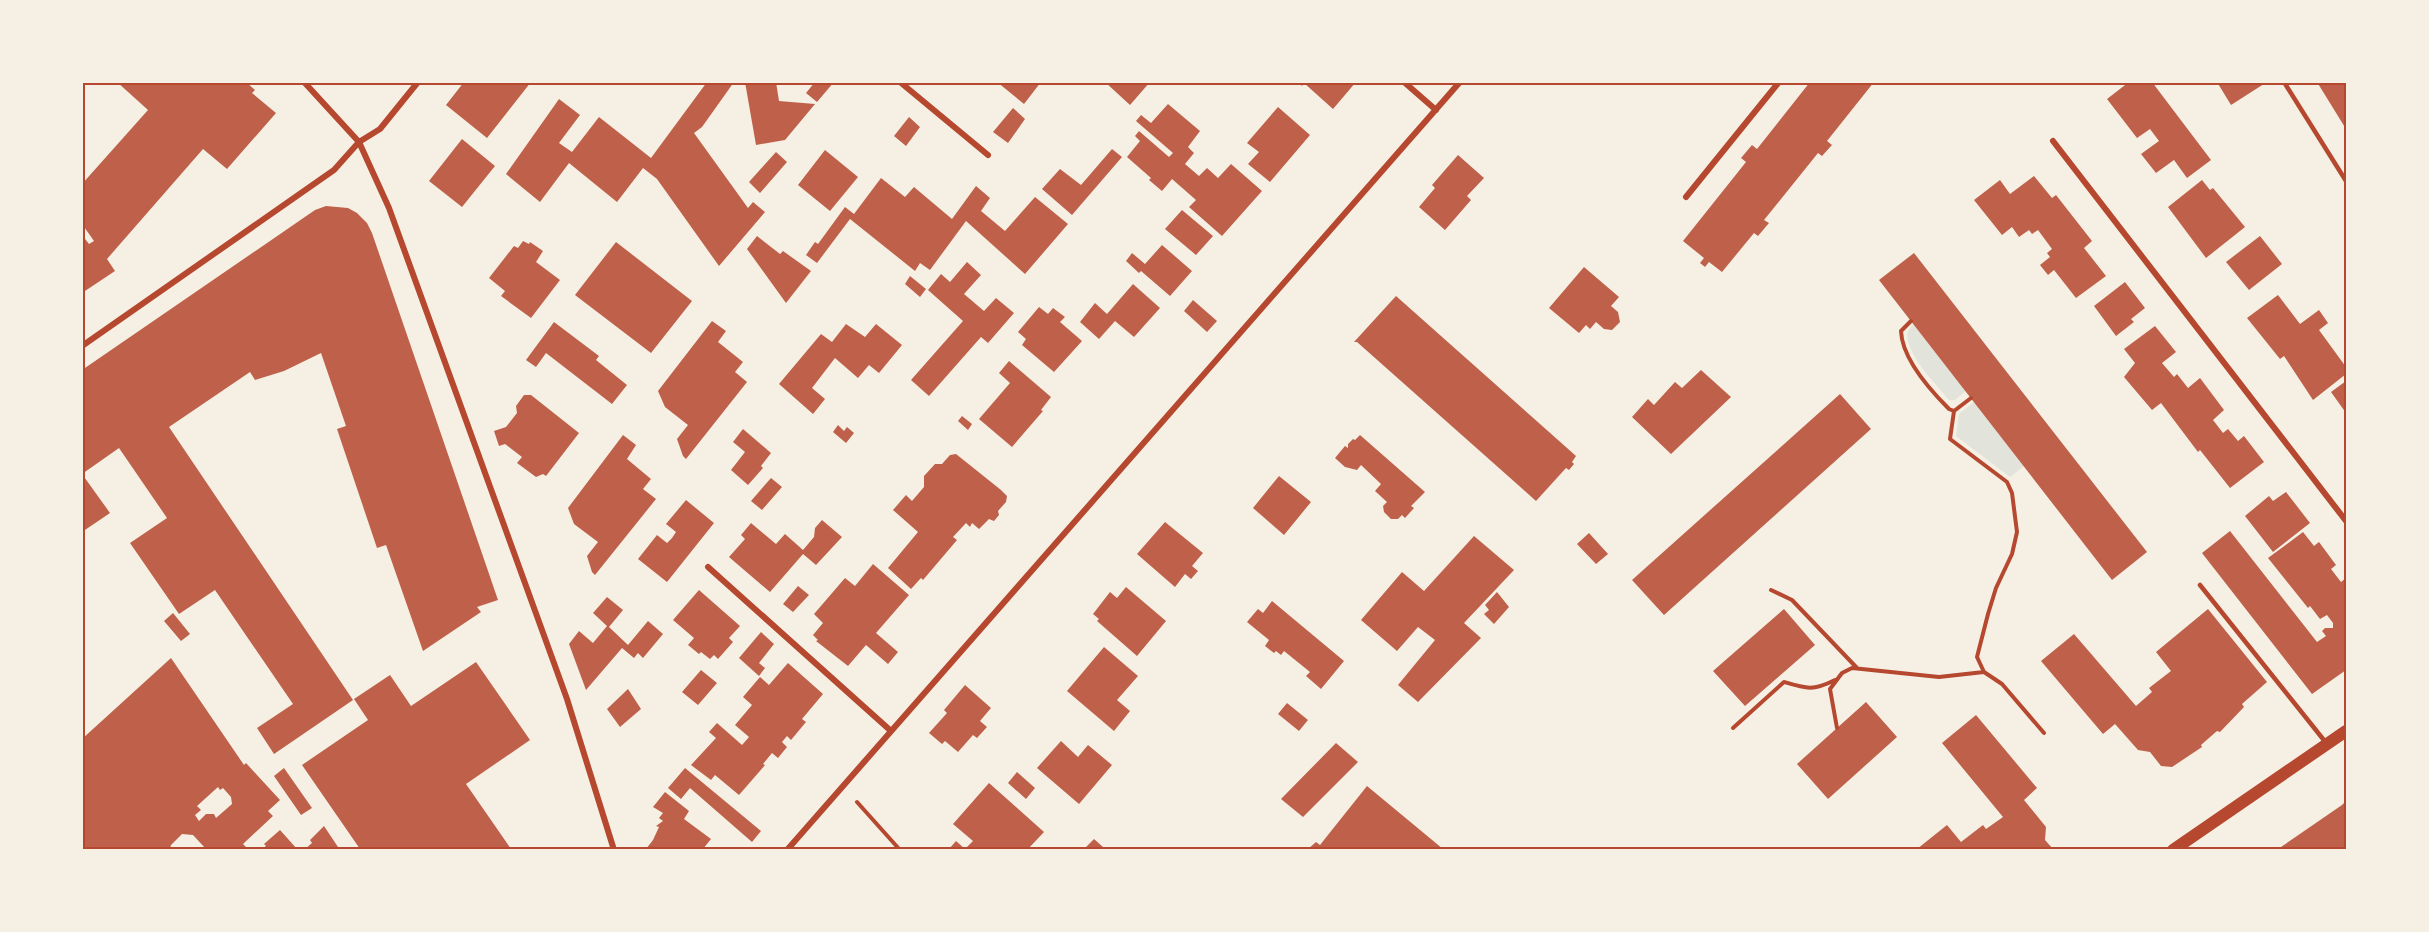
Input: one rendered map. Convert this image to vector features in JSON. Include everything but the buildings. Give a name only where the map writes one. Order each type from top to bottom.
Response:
[{"type":"main road","points":[[2172,849],[2346,731]]},
{"type":"street","points":[[304,82],[359,142],[389,208],[563,688],[614,849]]},
{"type":"street","points":[[82,346],[334,170],[359,142],[380,129],[418,82]]},
{"type":"street","points":[[900,82],[988,155]]},
{"type":"street","points":[[1404,82],[1436,110]]},
{"type":"street","points":[[787,849],[1460,82]]},
{"type":"street","points":[[1686,197],[1779,82]]},
{"type":"street","points":[[2053,141],[2346,521]]},
{"type":"street","points":[[708,567],[891,731]]},
{"type":"lane","points":[[2284,82],[2346,181]]},
{"type":"lane","points":[[2200,585],[2327,744]]},
{"type":"path","points":[[1911,321],[1901,331],[1906,351],[1942,402],[1954,411]]},
{"type":"path","points":[[1971,398],[1954,411],[1950,439],[2007,482],[2012,493],[2017,532],[2012,554],[1996,588],[1977,657],[1984,672],[2002,684],[2044,733]]},
{"type":"path","points":[[1771,590],[1792,600],[1857,668]]},
{"type":"path","points":[[1837,728],[1830,689],[1842,673],[1852,668],[1939,677],[1984,672]]},
{"type":"path","points":[[1733,728],[1784,682],[1811,689],[1820,688],[1836,680]]},
{"type":"path","points":[[842,786],[900,849]]},
{"type":"shaded area","points":[[1913,324],[1966,391],[1955,400],[1949,400],[1923,369],[1912,351],[1907,333]]},
{"type":"shaded area","points":[[1974,402],[2024,466],[2010,477],[1956,436],[1959,414]]}]
